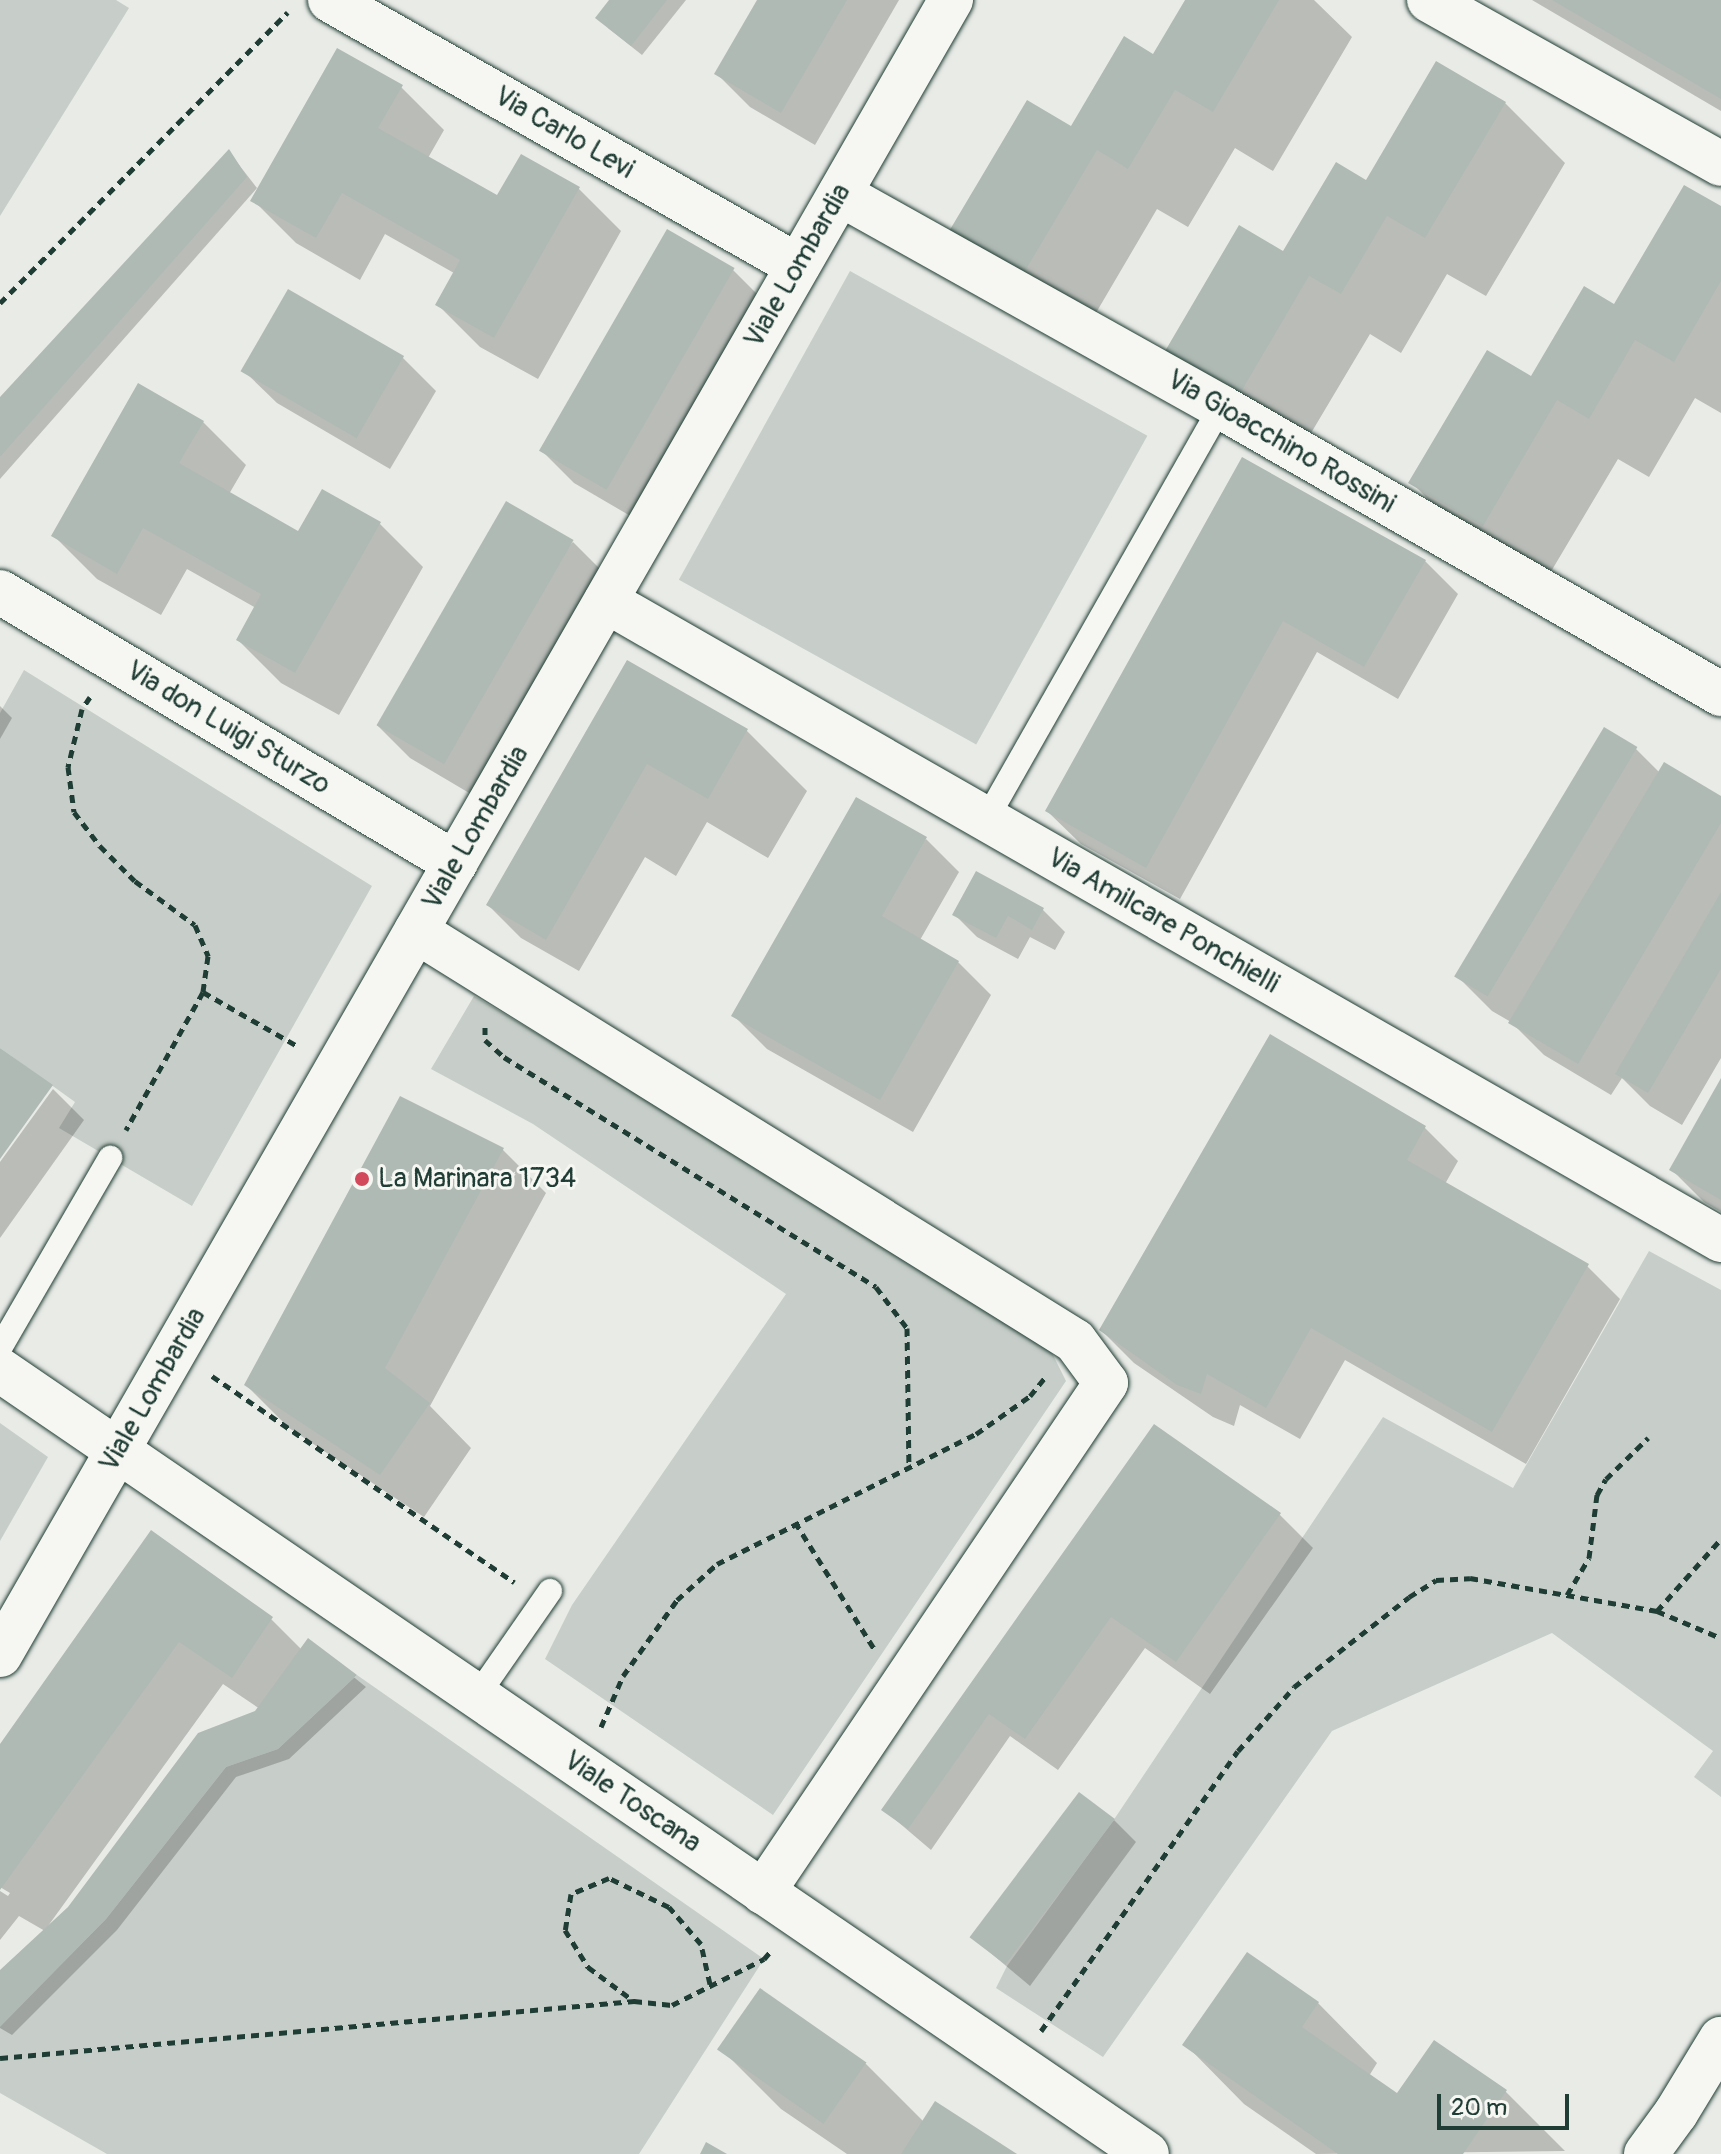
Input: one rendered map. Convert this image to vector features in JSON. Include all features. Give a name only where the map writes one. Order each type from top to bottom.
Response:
[{"type":"street","name":"Via Carlo Levi","points":[[330,0],[798,266]]},
{"type":"street","name":"Viale Lombardia","points":[[0,1655],[951,0]]},
{"type":"street","points":[[1429,0],[1721,164]]},
{"type":"street","name":"Via Gioacchino Rossini","points":[[840,194],[1221,407],[1721,694]]},
{"type":"street","name":"Via don Luigi Sturzo","points":[[0,592],[455,863]]},
{"type":"street","name":"Via Amilcare Ponchielli","points":[[606,601],[1721,1240]]},
{"type":"street","points":[[416,931],[1075,1341],[1106,1383],[763,1892]]},
{"type":"street","name":"Viale Toscana","points":[[0,1370],[1147,2154]]},
{"type":"street","points":[[1646,2154],[1676,2113],[1721,2039]]},
{"type":"lane","points":[[986,820],[1221,407]]},
{"type":"lane","points":[[0,1348],[110,1158]]},
{"type":"lane","points":[[477,1696],[546,1596]]},
{"type":"path","points":[[0,303],[289,11]]},
{"type":"path","points":[[110,1158],[203,992],[208,956],[195,925],[135,881],[100,846],[74,812],[68,767],[82,709],[114,660]]},
{"type":"path","points":[[482,973],[485,1040],[504,1057],[876,1287],[907,1328],[909,1468]]},
{"type":"path","points":[[203,992],[337,1069]]},
{"type":"path","points":[[583,1769],[623,1676],[677,1600],[717,1564],[795,1522],[976,1434],[1030,1396],[1075,1341]]},
{"type":"path","points":[[175,1350],[546,1596]]},
{"type":"path","points":[[1567,1595],[1589,1558],[1601,1487],[1648,1438]]},
{"type":"path","points":[[795,1522],[899,1690]]},
{"type":"path","points":[[1657,1611],[1721,1539]]},
{"type":"path","points":[[1016,2065],[1238,1751],[1294,1687],[1409,1597],[1436,1580],[1470,1578],[1657,1611],[1721,1638]]},
{"type":"path","points":[[634,2001],[588,1967],[565,1930],[571,1894],[609,1878],[669,1907],[701,1944],[710,1984]]},
{"type":"path","points":[[0,2058],[634,2001],[672,2005],[764,1959],[801,1917]]},
{"type":"shaded area","points":[[0,0],[116,0],[129,8],[0,216]]},
{"type":"shaded area","points":[[850,271],[1147,436],[976,745],[679,580]]},
{"type":"shaded area","points":[[24,670],[372,886],[192,1206],[59,1128],[75,1102],[0,1048],[0,713]]},
{"type":"shaded area","points":[[474,996],[1042,1333],[1066,1381],[773,1815],[545,1659],[572,1605],[786,1294],[533,1124],[431,1069]]},
{"type":"shaded area","points":[[1649,1251],[1721,1290],[1721,1797],[1694,1777],[1713,1751],[1552,1633],[1332,1731],[1103,2057],[996,1988],[1007,1966],[1115,1818],[1383,1417],[1513,1488]]},
{"type":"shaded area","points":[[0,1423],[48,1457],[0,1541]]},
{"type":"shaded area","points":[[357,1675],[764,1959],[639,2154],[107,2154],[0,2093],[0,2026],[106,1919],[226,1767],[278,1749]]},
{"type":"building","points":[[609,0],[667,0],[631,46],[595,18]]},
{"type":"building","points":[[757,0],[847,0],[781,113],[714,74]]},
{"type":"building","points":[[1185,0],[1279,0],[1213,112],[1175,90],[1128,169],[1097,150],[1022,276],[948,233],[1027,100],[1071,126],[1124,36],[1153,54]]},
{"type":"building","points":[[1552,0],[1721,0],[1721,99]]},
{"type":"building","points":[[337,48],[403,85],[378,128],[497,195],[521,154],[580,187],[494,338],[435,305],[460,260],[342,193],[316,238],[250,201]]},
{"type":"building","points":[[1436,61],[1506,102],[1425,238],[1387,216],[1341,294],[1309,276],[1235,402],[1161,358],[1239,225],[1283,251],[1336,162],[1366,180]]},
{"type":"building","points":[[229,149],[247,177],[0,457],[0,397]]},
{"type":"building","points":[[1684,185],[1721,206],[1721,281],[1674,362],[1635,340],[1589,419],[1557,400],[1483,526],[1408,483],[1487,350],[1531,376],[1584,286],[1614,304]]},
{"type":"building","points":[[667,229],[735,268],[607,490],[539,451]]},
{"type":"building","points":[[288,289],[404,356],[357,438],[240,371]]},
{"type":"building","points":[[138,383],[204,421],[179,463],[298,531],[322,489],[381,522],[295,673],[236,640],[261,594],[143,528],[117,574],[51,536]]},
{"type":"building","points":[[1242,457],[1426,560],[1364,667],[1283,621],[1146,868],[1045,811]]},
{"type":"building","points":[[506,501],[574,540],[444,764],[376,725]]},
{"type":"building","points":[[627,660],[748,729],[708,799],[647,764],[546,940],[486,905]]},
{"type":"building","points":[[1604,727],[1637,747],[1488,997],[1454,976]]},
{"type":"building","points":[[1664,762],[1721,796],[1721,823],[1578,1064],[1508,1023]]},
{"type":"building","points":[[856,797],[927,837],[882,916],[959,961],[880,1100],[731,1016]]},
{"type":"building","points":[[976,871],[1044,908],[1032,930],[1008,916],[996,938],[952,915]]},
{"type":"building","points":[[1721,892],[1721,969],[1648,1093],[1615,1074]]},
{"type":"building","points":[[1270,1034],[1426,1126],[1407,1160],[1589,1264],[1492,1432],[1311,1328],[1266,1408],[1207,1374],[1201,1394],[1177,1385],[1099,1330]]},
{"type":"building","points":[[0,1048],[53,1085],[0,1159]]},
{"type":"building","points":[[1721,1078],[1721,1200],[1669,1170]]},
{"type":"building","points":[[400,1096],[504,1148],[385,1368],[430,1403],[380,1475],[244,1385]]},
{"type":"building","points":[[1154,1424],[1281,1513],[1176,1662],[1111,1617],[1025,1739],[989,1714],[908,1829],[881,1810]]},
{"type":"building","points":[[151,1530],[273,1617],[232,1678],[179,1642],[0,1890],[0,1744]]},
{"type":"building","points":[[308,1638],[357,1675],[278,1749],[226,1767],[106,1919],[0,2027],[0,1970],[68,1907],[198,1733],[255,1711]]},
{"type":"building","points":[[1079,1792],[1115,1819],[1005,1964],[969,1937]]},
{"type":"building","points":[[1247,1952],[1319,2002],[1302,2027],[1397,2093],[1434,2040],[1507,2090],[1463,2154],[1338,2154],[1182,2045]]},
{"type":"building","points":[[760,1988],[866,2063],[823,2124],[717,2049]]},
{"type":"building","points":[[935,2101],[1017,2154],[901,2154]]},
{"type":"building","points":[[706,2142],[727,2154],[700,2154]]},
{"type":"place","name":"La Marinara 1734","points":[[362,1179]]}]
